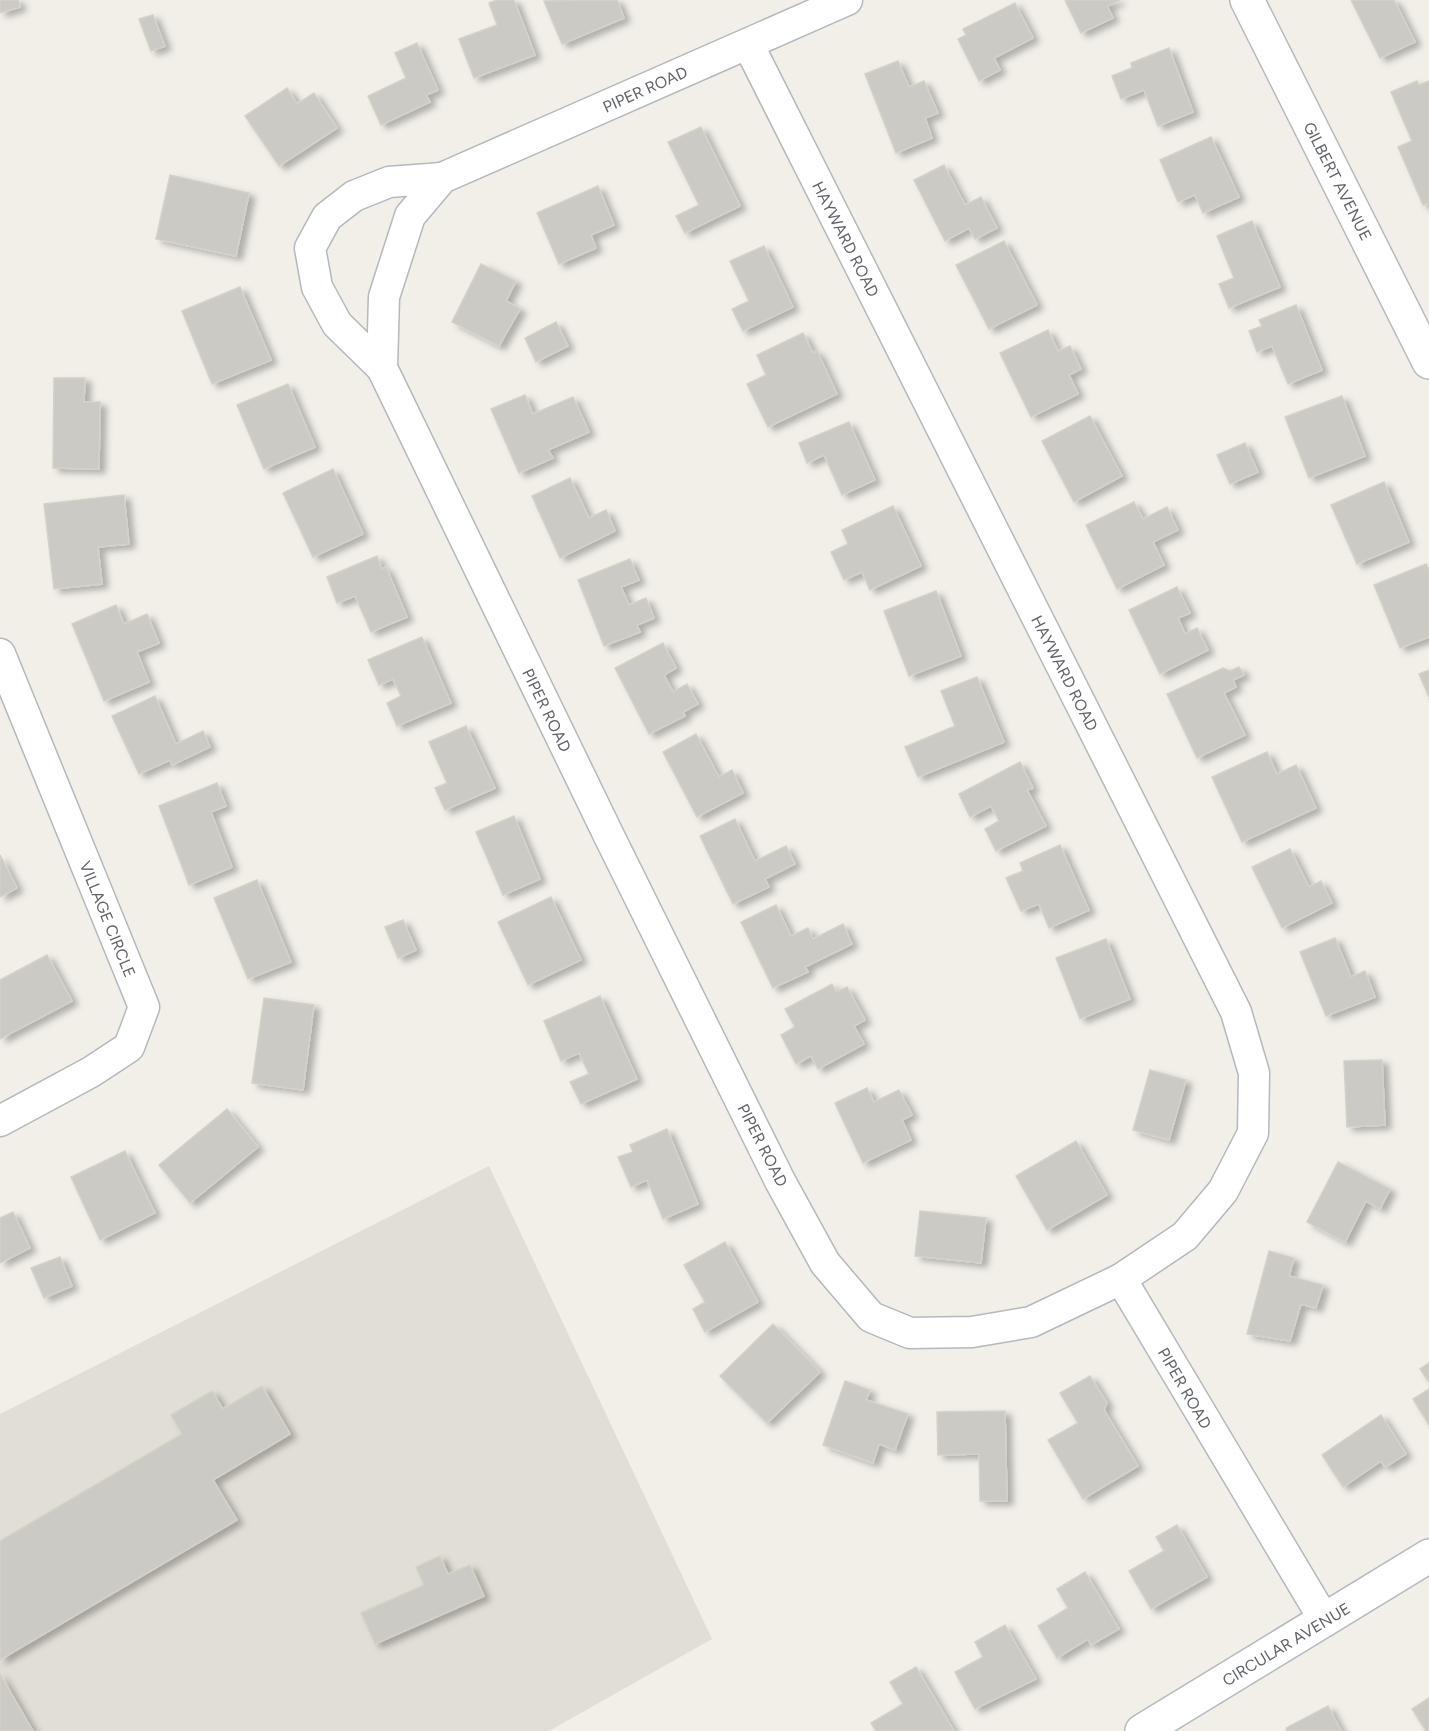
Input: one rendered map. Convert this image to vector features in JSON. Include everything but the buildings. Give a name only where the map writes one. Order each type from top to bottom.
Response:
[{"type":"street","name":"PIPER ROAD","points":[[847,0],[442,178],[389,182],[354,196],[327,217],[310,248],[317,287],[337,324],[382,368],[626,871],[780,1181],[825,1263],[871,1317],[910,1333],[972,1332],[1031,1322],[1121,1280],[1325,1621]]},
{"type":"street","name":"GILBERT AVENUE","points":[[1247,0],[1429,362]]},
{"type":"street","name":"HAYWARD ROAD","points":[[748,44],[1239,1022],[1254,1074],[1253,1133],[1223,1191],[1185,1236],[1121,1280]]},
{"type":"street","name":"PIPER ROAD","points":[[382,368],[384,297],[410,216],[442,178]]},
{"type":"street","name":"VILLAGE CIRCLE","points":[[0,654],[144,1007],[129,1047],[91,1072],[0,1121]]},
{"type":"street","name":"CIRCULAR AVENUE","points":[[1142,1731],[1429,1556]]},
{"type":"shaded area","points":[[489,1166],[712,1639],[549,1731],[0,1731],[0,1414]]}]
